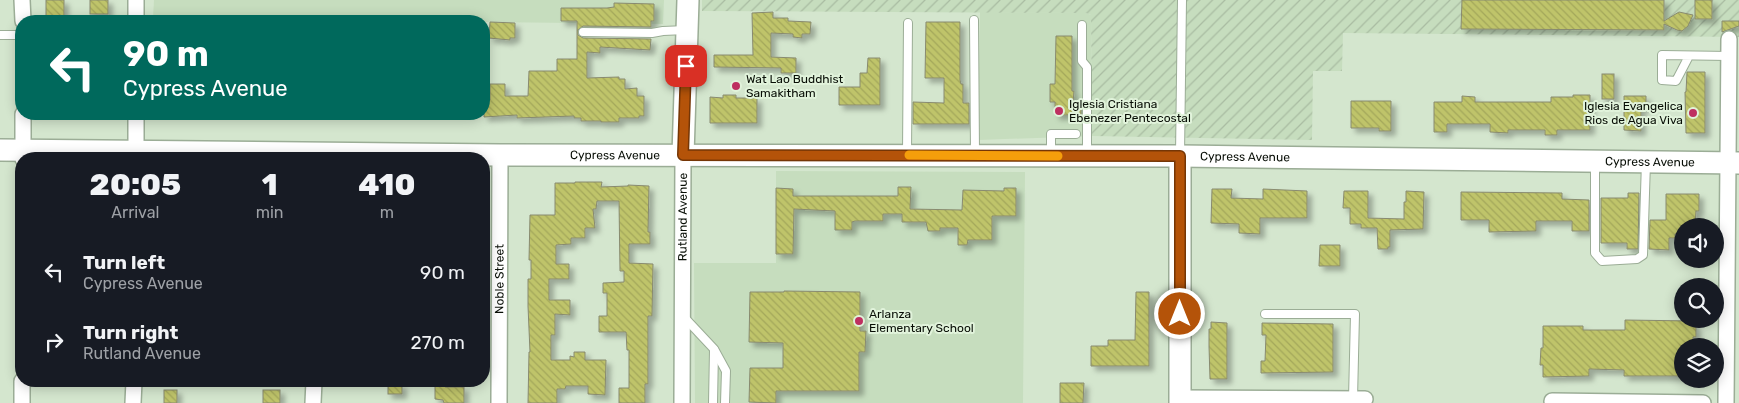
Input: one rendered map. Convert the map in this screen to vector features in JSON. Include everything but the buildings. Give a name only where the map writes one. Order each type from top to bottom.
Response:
[{"type":"street","points":[[22,0],[23,15]]},
{"type":"street","points":[[136,0],[136,15]]},
{"type":"street","name":"Rutland Avenue","points":[[682,403],[683,155],[688,0]]},
{"type":"street","points":[[1726,403],[1733,163],[1729,39]]},
{"type":"street","points":[[23,120],[23,152]]},
{"type":"street","points":[[136,120],[136,152]]},
{"type":"street","name":"Cypress Avenue","points":[[0,150],[15,153]]},
{"type":"street","name":"Cypress Avenue","points":[[490,155],[1180,156],[1733,163]]},
{"type":"street","name":"Noble Street","points":[[499,403],[500,155]]},
{"type":"street","points":[[1180,156],[1180,400],[1359,400]]},
{"type":"street","points":[[22,387],[22,403]]},
{"type":"street","points":[[133,403],[134,387]]},
{"type":"street","points":[[313,403],[314,387]]},
{"type":"street","points":[[1552,401],[1703,403]]},
{"type":"lane","points":[[1180,156],[1182,0]]},
{"type":"lane","points":[[974,20],[975,156]]},
{"type":"lane","points":[[907,155],[908,23]]},
{"type":"lane","points":[[1082,25],[1082,61],[1087,67],[1087,156]]},
{"type":"lane","points":[[583,32],[652,33],[663,30],[688,30]]},
{"type":"lane","points":[[0,35],[15,35]]},
{"type":"lane","points":[[1689,56],[1676,81],[1662,80],[1662,55],[1729,56]]},
{"type":"lane","points":[[1051,156],[1051,134],[1076,134]]},
{"type":"lane","points":[[1595,161],[1595,253],[1602,261],[1637,259],[1643,255],[1646,162]]},
{"type":"lane","points":[[1265,314],[1355,314],[1359,400]]},
{"type":"lane","points":[[683,316],[714,348],[726,371],[725,403]]},
{"type":"lane","points":[[713,403],[714,348]]},
{"type":"shaded area","points":[[154,0],[664,0],[663,24],[490,22],[490,15],[153,15]]},
{"type":"shaded area","points":[[702,0],[1739,0],[1739,37],[1343,33],[1342,71],[1313,71],[1312,140],[1092,136],[1091,15],[1086,13],[702,11]]},
{"type":"shaded area","points":[[980,12],[1086,13],[1091,15],[1092,136],[978,140]]},
{"type":"shaded area","name":"Arlanza Elementary School","points":[[776,171],[1025,172],[1023,403],[695,403],[694,263],[776,263]]},
{"type":"slow traffic","points":[[909,155],[1058,156]]},
{"type":"place","name":"Wat Lao Buddhist Samakitham","points":[[736,86]]},
{"type":"place","name":"Iglesia Cristiana Ebenezer Pentecostal","points":[[1059,111]]},
{"type":"place","name":"Iglesia Evangelica Rios de Agua Viva","points":[[1693,113]]},
{"type":"place","name":"Arlanza Elementary School","points":[[859,321]]},
{"type":"route","points":[[686,66],[683,155],[1180,156],[1180,314]]}]
